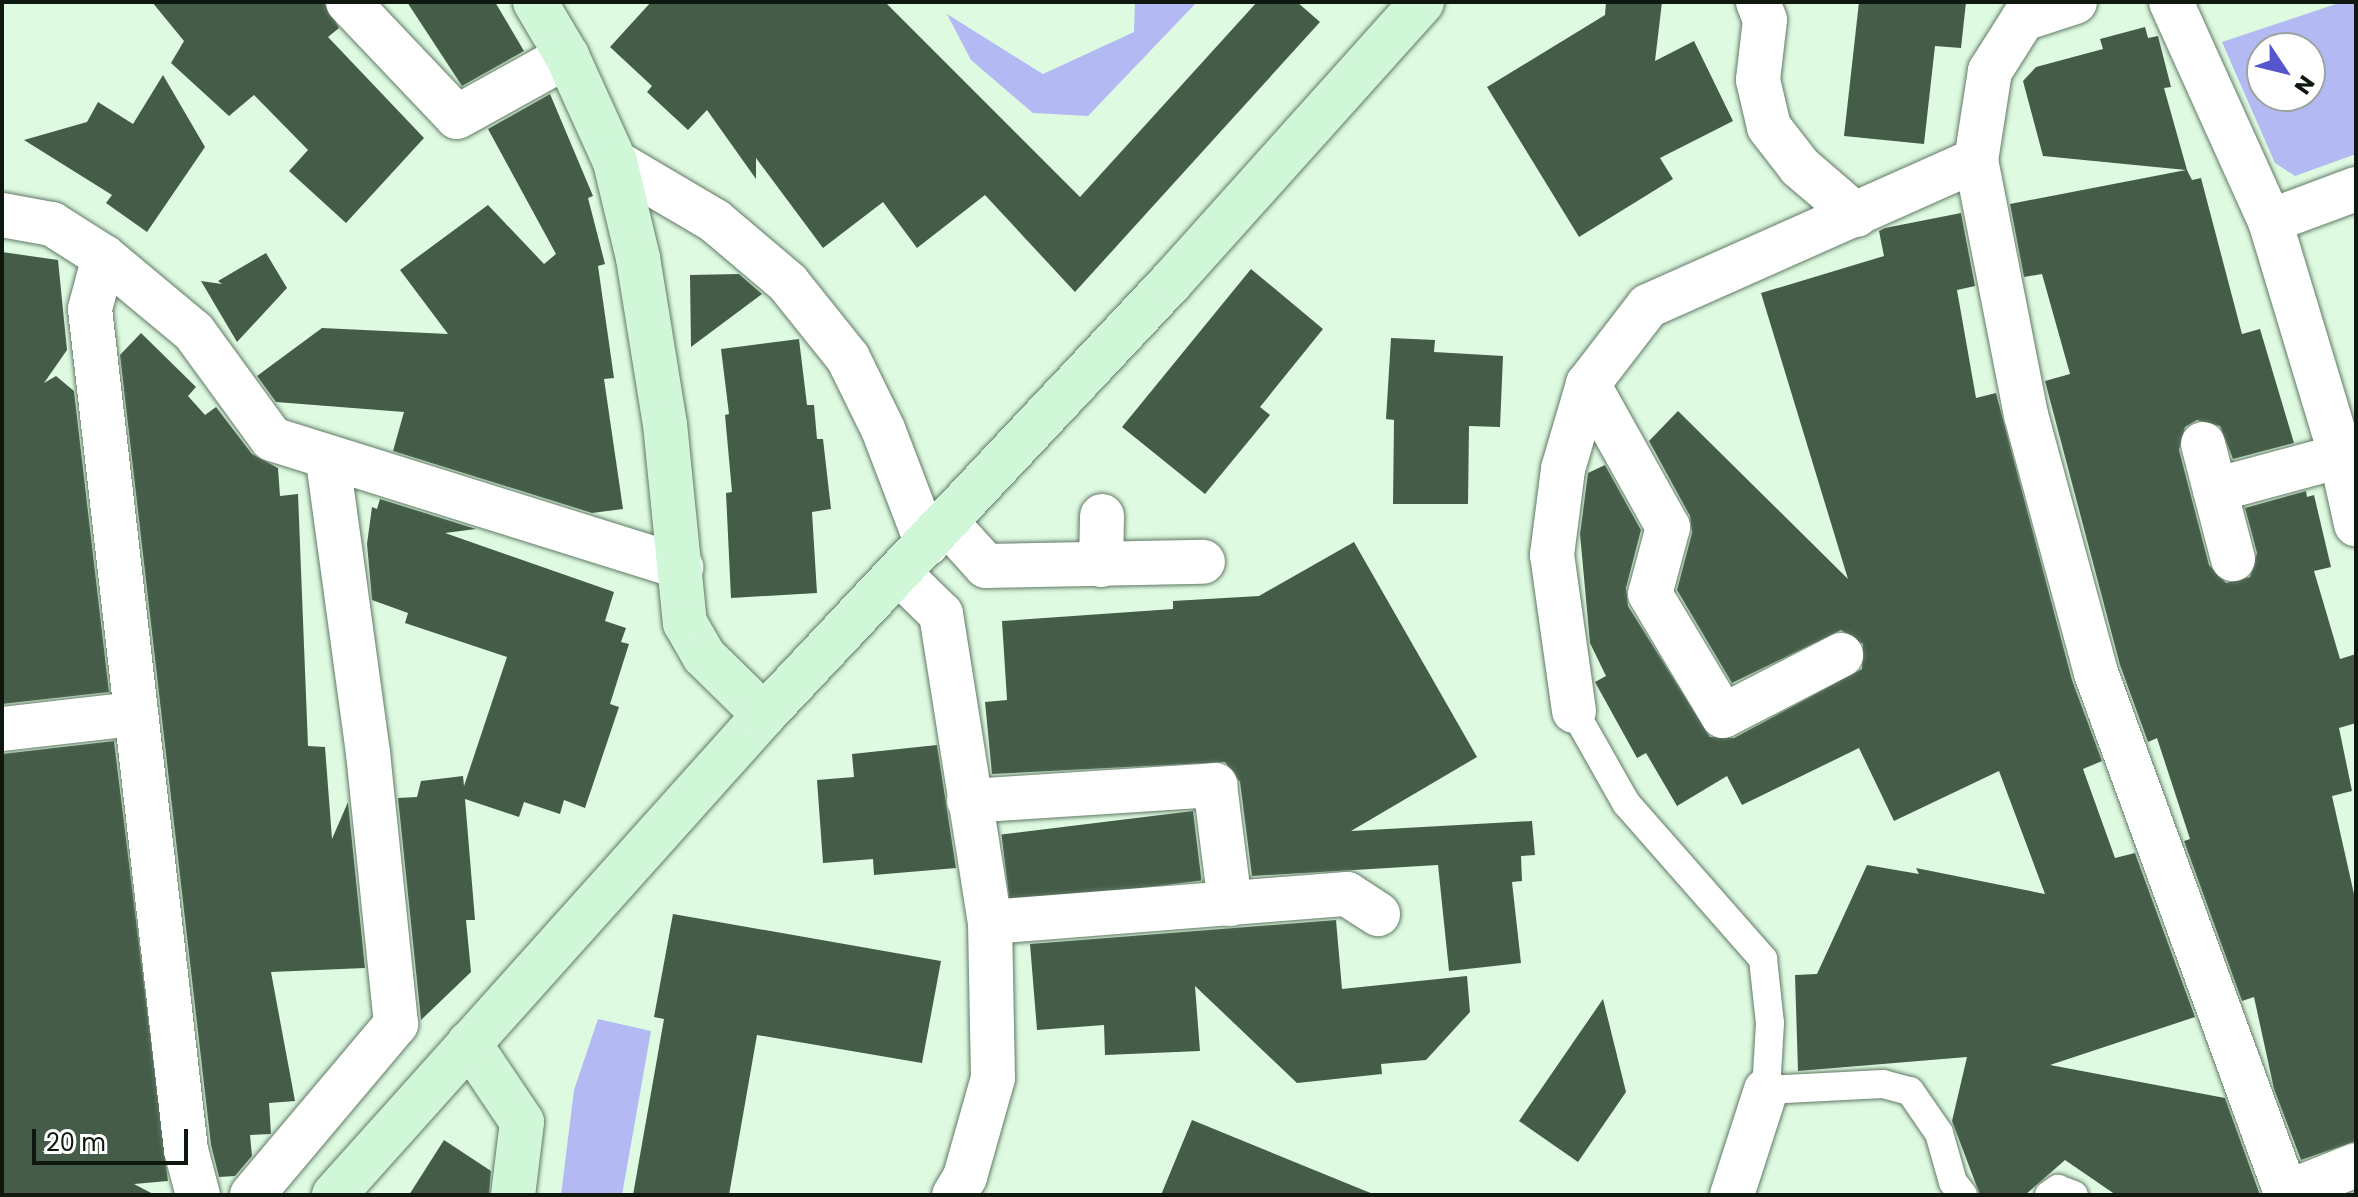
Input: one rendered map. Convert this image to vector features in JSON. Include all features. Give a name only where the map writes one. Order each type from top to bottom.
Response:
[{"type":"street","points":[[348,2],[457,117],[567,56]]},
{"type":"street","points":[[535,2],[567,56],[615,162],[638,258],[681,567],[685,623],[704,656],[764,715]]},
{"type":"street","points":[[334,1195],[764,715],[925,547],[1422,2]]},
{"type":"street","points":[[1758,2],[1765,20],[1758,80],[1769,127],[1800,167],[1856,215]]},
{"type":"street","points":[[2075,2],[2023,19],[1990,71],[1976,160],[2026,415],[2096,673],[2285,1194],[2356,1165]]},
{"type":"street","points":[[2171,2],[2270,221],[2341,456],[2356,524]]},
{"type":"street","points":[[1574,711],[1552,555],[1563,469],[1588,384],[1648,306],[1778,244],[1856,215],[1976,160]]},
{"type":"street","points":[[615,162],[715,221],[788,283],[848,358],[883,429],[925,547],[941,614],[990,922],[993,1078],[965,1177],[954,1195]]},
{"type":"street","points":[[2270,221],[2356,189]]},
{"type":"street","points":[[2,215],[52,224],[104,257],[194,332],[272,439],[328,460],[681,567]]},
{"type":"street","points":[[104,257],[90,309],[186,1150],[198,1195]]},
{"type":"street","points":[[1588,384],[1668,527],[1650,594],[1723,716],[1841,655]]},
{"type":"street","points":[[2203,444],[2233,559]]},
{"type":"street","points":[[2215,490],[2341,456]]},
{"type":"street","points":[[252,1195],[396,1024],[368,753],[328,460]]},
{"type":"street","points":[[1101,565],[1102,516]]},
{"type":"street","points":[[925,547],[986,566],[1203,562]]},
{"type":"street","points":[[2,729],[134,714]]},
{"type":"street","points":[[969,801],[1215,785],[1230,904]]},
{"type":"street","points":[[990,922],[1347,894],[1378,914]]},
{"type":"street","points":[[469,1043],[522,1122],[513,1195]]},
{"type":"street","points":[[1732,1195],[1766,1090]]},
{"type":"lane","points":[[1574,711],[1626,803],[1763,959],[1770,1023],[1766,1090],[1883,1084],[1910,1091],[1939,1133],[1953,1182],[1963,1195]]},
{"type":"lane","points":[[2049,1195],[2058,1189],[2074,1195]]},
{"type":"shaded area","points":[[1135,2],[1197,2],[1088,116],[1033,113],[971,60],[947,14],[1043,74],[1134,32]]},
{"type":"shaded area","points":[[2342,2],[2356,2],[2356,154],[2295,176],[2275,163],[2253,112],[2326,112],[2326,32],[2252,32]]},
{"type":"shaded area","points":[[2246,34],[2246,97],[2222,42]]},
{"type":"shaded area","points":[[598,1019],[651,1031],[622,1195],[561,1195],[574,1090]]},
{"type":"building","points":[[152,2],[324,2],[339,28],[328,37],[424,138],[346,223],[289,171],[308,150],[254,95],[229,116],[171,63],[184,41]]},
{"type":"building","points":[[407,2],[495,2],[524,51],[462,86]]},
{"type":"building","points":[[651,2],[885,2],[1080,197],[1257,2],[1297,2],[1320,22],[1075,292],[985,195],[917,248],[883,202],[823,248],[756,158],[756,179],[707,110],[688,130],[647,92],[652,86],[610,47]]},
{"type":"building","points":[[1606,2],[1662,2],[1655,61],[1694,41],[1733,121],[1660,158],[1673,179],[1579,237],[1487,87],[1605,15]]},
{"type":"building","points":[[1859,2],[1966,2],[1961,48],[1935,46],[1924,144],[1844,136]]},
{"type":"building","points":[[2145,27],[2148,38],[2158,36],[2171,87],[2164,88],[2187,170],[2192,180],[2201,178],[2242,334],[2260,329],[2294,443],[2233,459],[2220,426],[2197,420],[2185,427],[2179,450],[2209,565],[2226,583],[2250,577],[2257,553],[2245,508],[2306,491],[2307,497],[2314,495],[2331,567],[2314,571],[2340,659],[2356,654],[2356,723],[2339,728],[2352,791],[2332,796],[2356,903],[2356,1141],[2301,1160],[2274,1089],[2254,997],[2242,1001],[2184,841],[2190,839],[2157,738],[2148,742],[2120,665],[2045,381],[2070,374],[2042,274],[2024,277],[2010,204],[2186,170],[2043,156],[2023,81],[2036,67],[2103,49],[2100,39]]},
{"type":"building","points":[[163,75],[205,147],[147,232],[106,203],[112,195],[24,140],[87,122],[98,102],[133,124]]},
{"type":"building","points":[[550,94],[593,196],[588,198],[605,264],[598,266],[614,378],[604,379],[623,509],[592,513],[393,451],[404,412],[276,402],[257,376],[322,328],[448,334],[400,270],[488,205],[544,264],[556,254],[488,129]]},
{"type":"building","points":[[1961,213],[1975,286],[1957,290],[1976,398],[1996,393],[2072,680],[2102,761],[2083,769],[2115,858],[2135,853],[2195,1017],[2050,1065],[2225,1098],[2260,1195],[2116,1195],[2065,1160],[2025,1195],[1980,1195],[1952,1121],[1967,1057],[1798,1071],[1795,975],[1817,974],[1867,865],[1919,874],[1916,868],[2045,894],[1999,771],[1894,821],[1859,748],[1742,805],[1727,776],[1677,806],[1646,753],[1637,758],[1595,682],[1606,676],[1590,643],[1580,534],[1588,473],[1605,465],[1641,530],[1626,588],[1628,606],[1710,737],[1734,738],[1862,669],[1863,644],[1841,630],[1732,683],[1677,590],[1692,533],[1690,516],[1649,441],[1678,411],[1848,579],[1761,293],[1884,256],[1879,231],[1885,228]]},
{"type":"building","points":[[2,252],[58,260],[67,350],[44,383],[56,376],[74,391],[109,692],[2,704]]},
{"type":"building","points":[[266,253],[287,288],[237,342],[201,281],[222,284],[218,281]]},
{"type":"building","points":[[1251,269],[1323,329],[1260,407],[1270,415],[1205,494],[1122,427]]},
{"type":"building","points":[[739,274],[762,294],[691,347],[690,275]]},
{"type":"building","points":[[141,333],[196,387],[188,396],[205,415],[216,407],[252,454],[278,468],[280,496],[298,494],[308,746],[325,747],[332,839],[348,802],[365,968],[271,972],[295,1101],[269,1103],[271,1134],[250,1135],[252,1156],[235,1176],[219,1177],[211,1145],[120,355]]},
{"type":"building","points":[[1391,338],[1435,340],[1434,352],[1503,356],[1500,427],[1469,426],[1468,504],[1393,504],[1394,420],[1386,419]]},
{"type":"building","points":[[799,339],[807,405],[814,405],[817,439],[823,439],[831,509],[812,512],[817,593],[731,598],[726,493],[732,492],[725,415],[729,414],[721,349]]},
{"type":"building","points":[[380,499],[476,529],[445,533],[614,592],[605,621],[626,628],[621,642],[629,644],[610,704],[619,707],[585,808],[564,800],[560,814],[524,802],[519,817],[465,799],[475,920],[466,920],[471,972],[421,1020],[398,798],[417,797],[421,781],[463,776],[464,786],[507,657],[405,623],[408,613],[372,600],[367,544],[372,507],[377,509]]},
{"type":"building","points":[[1354,542],[1477,757],[1351,831],[1532,821],[1535,855],[1521,856],[1522,881],[1512,882],[1521,963],[1449,971],[1438,865],[1252,876],[1240,782],[1225,762],[992,774],[985,702],[1007,700],[1002,621],[1173,609],[1173,601],[1259,596]]},
{"type":"building","points":[[114,741],[168,1181],[134,1184],[155,1195],[2,1195],[2,754]]},
{"type":"building","points":[[937,745],[956,868],[874,875],[873,859],[823,863],[817,780],[854,777],[852,754]]},
{"type":"building","points":[[1193,811],[1202,880],[1010,904],[1001,835]]},
{"type":"building","points":[[673,914],[941,961],[922,1063],[757,1035],[729,1195],[633,1195],[664,1019],[654,1017]]},
{"type":"building","points":[[1336,920],[1342,989],[1467,976],[1470,1012],[1426,1060],[1381,1064],[1382,1074],[1297,1083],[1195,986],[1200,1051],[1105,1055],[1104,1025],[1037,1030],[1030,944]]},
{"type":"building","points":[[1603,999],[1626,1092],[1578,1162],[1519,1121]]},
{"type":"building","points":[[1192,1120],[1373,1194],[1373,1195],[1161,1195]]},
{"type":"building","points":[[444,1140],[491,1171],[489,1195],[409,1195]]}]
